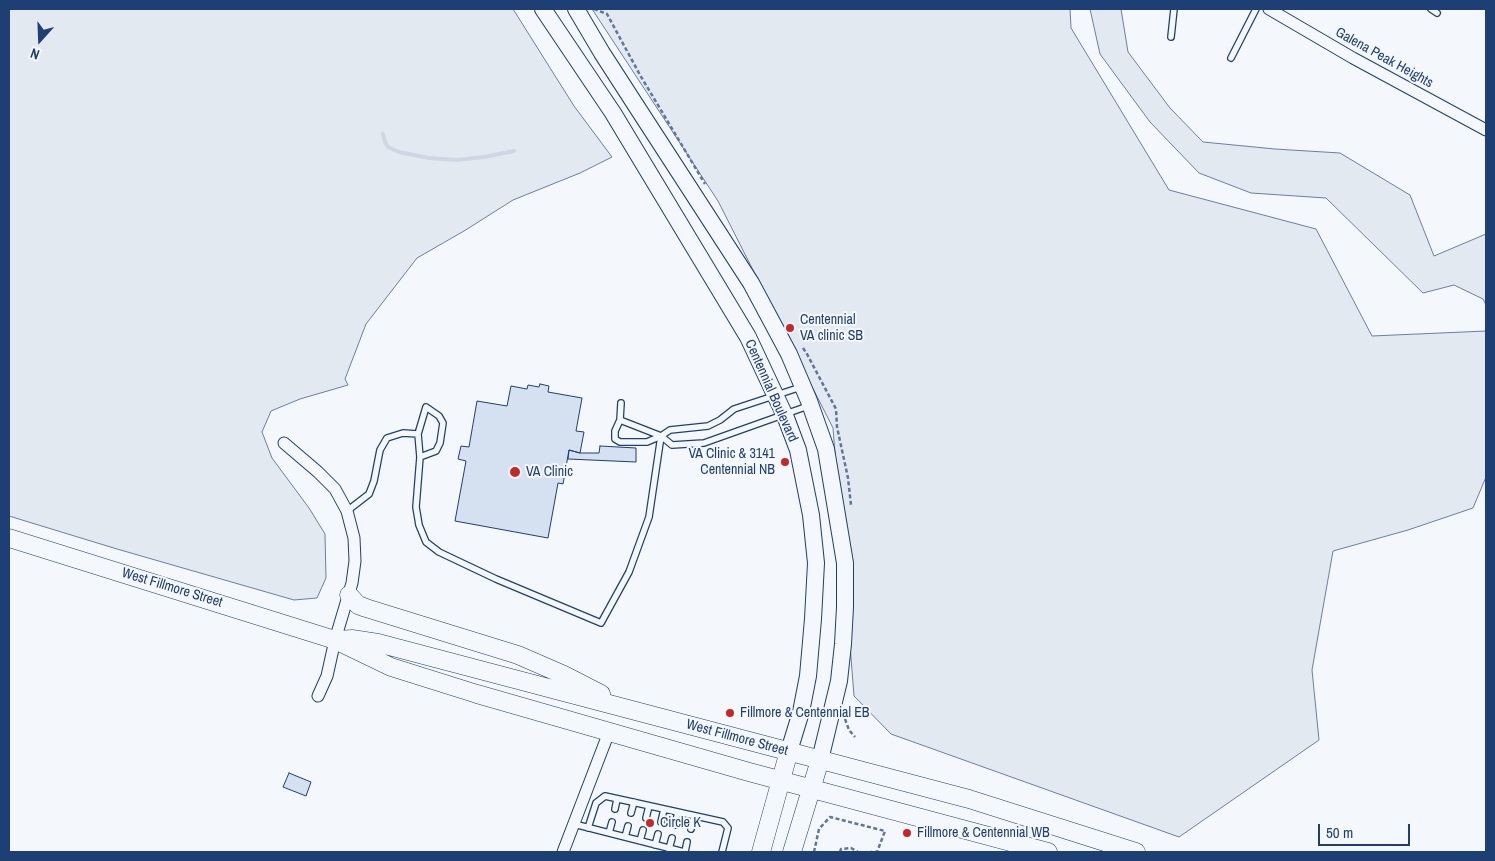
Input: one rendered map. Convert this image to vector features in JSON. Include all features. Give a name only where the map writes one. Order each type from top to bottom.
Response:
[{"type":"main road","name":"Centennial Boulevard","points":[[543,9],[613,113],[748,337],[784,414],[801,461],[811,515],[816,563],[814,619],[808,676],[801,712],[761,852]]},
{"type":"main road","name":"Centennial Boulevard","points":[[576,9],[602,53],[751,283],[789,354],[826,449],[845,563],[846,607],[844,644],[831,718],[812,789],[792,852]]},
{"type":"main road","points":[[582,67],[602,53]]},
{"type":"main road","name":"West Fillmore Street","points":[[9,538],[335,640],[391,666],[498,700],[812,789],[1048,852]]},
{"type":"main road","points":[[349,596],[358,605],[373,611],[518,656],[564,675],[633,710]]},
{"type":"main road","name":"West Fillmore Street","points":[[335,640],[352,639],[378,643],[789,751],[969,799],[1136,852]]},
{"type":"street","name":"Galena Peak Heights","points":[[1269,9],[1353,58],[1486,130]]},
{"type":"street","points":[[284,443],[335,489],[347,511],[356,552],[349,596],[335,640],[327,676],[318,696]]},
{"type":"street","points":[[563,852],[609,732]]},
{"type":"lane","points":[[1171,37],[1174,9]]},
{"type":"lane","points":[[1232,58],[1256,9]]},
{"type":"lane","points":[[1431,9],[1437,13]]},
{"type":"lane","points":[[621,402],[620,420],[614,431],[615,439],[620,442],[647,442],[670,430],[708,426],[720,420],[734,408],[803,386]]},
{"type":"lane","points":[[620,420],[661,436],[672,445],[704,443],[810,405]]},
{"type":"lane","points":[[420,456],[436,450],[440,443],[442,423],[439,416],[426,407],[418,434],[420,456],[416,507],[419,525],[426,542],[439,552],[496,579],[602,623],[629,572],[648,517],[661,436]]},
{"type":"lane","points":[[347,511],[369,494],[374,481],[380,450],[387,438],[403,433],[418,434]]},
{"type":"lane","points":[[588,828],[596,803],[605,796],[723,822],[728,828],[722,852]]},
{"type":"lane","points":[[615,809],[617,799]]},
{"type":"lane","points":[[631,813],[634,802]]},
{"type":"lane","points":[[646,818],[649,806]]},
{"type":"lane","points":[[661,822],[664,809]]},
{"type":"lane","points":[[675,825],[678,812]]},
{"type":"lane","points":[[690,829],[694,816]]},
{"type":"lane","points":[[609,833],[612,822]]},
{"type":"lane","points":[[574,824],[684,852],[687,842]]},
{"type":"lane","points":[[625,837],[628,826]]},
{"type":"lane","points":[[640,841],[643,830]]},
{"type":"lane","points":[[655,845],[658,834]]},
{"type":"lane","points":[[669,849],[672,838]]},
{"type":"path","points":[[814,852],[819,828],[830,817],[885,831],[877,852],[870,852]]},
{"type":"path","points":[[840,852],[841,850],[851,848],[858,852]]},
{"type":"shaded area","points":[[9,9],[513,9],[574,106],[612,157],[580,173],[513,200],[417,258],[366,324],[345,379],[348,385],[300,399],[271,411],[262,432],[272,458],[309,508],[325,534],[326,578],[317,598],[294,600],[9,516]]},
{"type":"shaded area","points":[[592,9],[1070,9],[1071,28],[1169,190],[1316,229],[1372,336],[1486,331],[1486,477],[1473,508],[1408,530],[1333,551],[1312,670],[1319,740],[1179,837],[891,734],[854,696],[833,428],[718,201]]},
{"type":"shaded area","points":[[1090,9],[1121,9],[1128,52],[1170,108],[1203,142],[1340,153],[1410,195],[1434,256],[1486,234],[1486,305],[1483,299],[1454,285],[1423,293],[1326,198],[1251,193],[1199,173],[1150,122],[1100,54]]},
{"type":"building","name":"VA Clinic","points":[[540,384],[549,386],[548,392],[582,398],[576,431],[584,432],[580,453],[569,450],[563,484],[558,483],[548,538],[455,521],[466,461],[458,459],[461,446],[469,447],[477,401],[507,406],[511,386],[527,389],[528,385],[539,387]]},
{"type":"building","points":[[600,446],[636,448],[636,462],[568,459],[569,450],[580,453],[599,453]]},
{"type":"building","points":[[289,773],[311,782],[306,796],[283,787]]},
{"type":"waterway","points":[[383,134],[388,147],[399,152],[429,158],[456,160],[514,151]]},
{"type":"place","name":"Centennial VA clinic SB","points":[[790,328]]},
{"type":"place","name":"VA Clinic & 3141 Centennial NB","points":[[785,462]]},
{"type":"place","name":"VA Clinic","points":[[515,472]]},
{"type":"place","name":"Fillmore & Centennial EB","points":[[730,713]]},
{"type":"place","name":"Circle K","points":[[650,823]]},
{"type":"place","name":"Fillmore & Centennial WB","points":[[907,833]]}]
